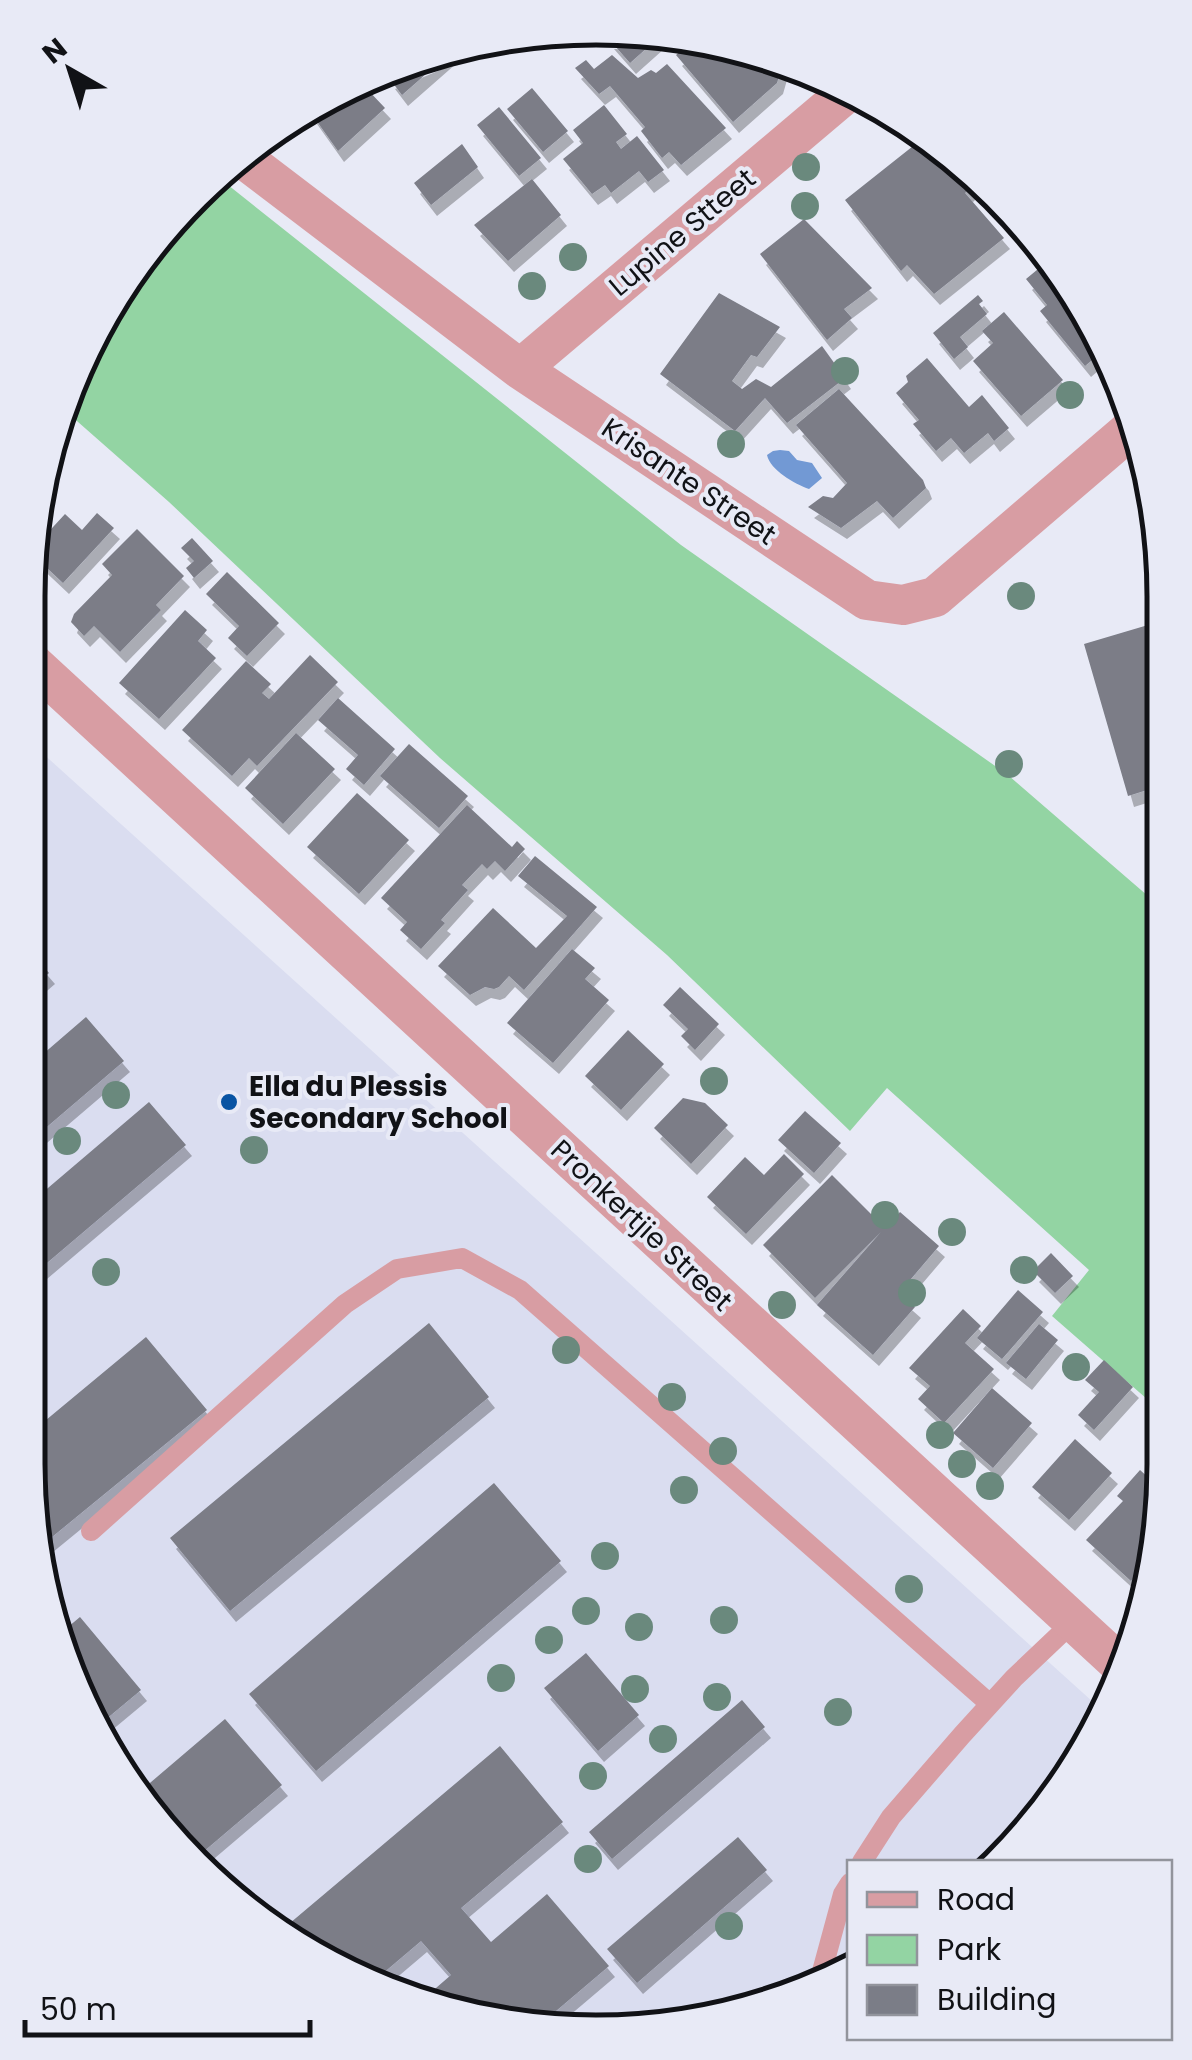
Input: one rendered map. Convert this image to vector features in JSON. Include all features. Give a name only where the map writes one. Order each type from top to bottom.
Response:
[{"type":"street","name":"Lupine Stteet","points":[[520,368],[837,101]]},
{"type":"street","name":"Krisante Street","points":[[253,166],[520,368],[867,600],[903,605],[935,597],[1123,435]]},
{"type":"street","name":"Pronkertjie Street","points":[[45,676],[1112,1657]]},
{"type":"lane","points":[[91,1531],[344,1304],[397,1269],[462,1258],[520,1290],[990,1704]]},
{"type":"lane","points":[[863,1860],[891,1816],[990,1704],[1074,1622]]},
{"type":"lane","points":[[823,1966],[847,1887]]},
{"type":"shaded area","name":"Ella du Plessis Secondary School","points":[[45,755],[1093,1702],[1054,1770],[979,1860],[847,1860],[847,1954],[773,1986],[668,2010],[560,2014],[453,1996],[352,1958],[261,1901],[206,1854],[182,1827],[119,1740],[87,1675],[64,1607],[50,1536],[45,1464]]},
{"type":"green space","points":[[229,186],[681,545],[1008,775],[1147,895],[1147,1399],[1052,1316],[1089,1270],[887,1088],[850,1131],[667,955],[440,758],[169,502],[74,419],[102,352],[138,290],[182,233]]},
{"type":"water","points":[[780,450],[812,463],[822,478],[809,489],[784,476],[767,455]]},
{"type":"building","points":[[615,46],[647,48],[630,63]]},
{"type":"building","points":[[680,52],[703,56],[779,76],[777,83],[733,122],[676,55]]},
{"type":"building","points":[[612,55],[638,78],[651,70],[656,73],[667,64],[726,128],[681,165],[669,152],[662,158],[641,131],[645,127],[610,86],[599,94],[575,68],[586,60],[594,69]]},
{"type":"building","points":[[429,71],[402,95],[393,84]]},
{"type":"building","points":[[532,88],[568,131],[543,152],[507,109]]},
{"type":"building","points":[[371,93],[385,108],[338,151],[317,121]]},
{"type":"building","points":[[604,105],[627,134],[616,142],[621,149],[637,136],[664,170],[648,182],[639,171],[611,193],[605,185],[592,194],[563,159],[583,143],[573,130]]},
{"type":"building","points":[[499,107],[541,158],[519,176],[477,125]]},
{"type":"building","points":[[462,144],[478,167],[431,205],[414,183]]},
{"type":"building","points":[[913,146],[968,190],[965,193],[1004,238],[934,294],[907,265],[901,271],[845,200]]},
{"type":"building","points":[[532,179],[561,215],[508,261],[474,225]]},
{"type":"building","points":[[804,219],[872,288],[844,309],[852,318],[827,340],[760,254]]},
{"type":"building","points":[[1039,269],[1054,290],[1093,359],[1085,366],[1040,311],[1047,305],[1026,279]]},
{"type":"building","points":[[719,293],[780,327],[757,357],[751,355],[732,381],[742,389],[756,379],[771,387],[822,346],[845,378],[787,423],[765,398],[735,431],[660,374]]},
{"type":"building","points":[[978,295],[987,314],[960,337],[968,347],[954,359],[933,333]]},
{"type":"building","points":[[1004,312],[1063,380],[1021,416],[973,361],[993,343],[982,331]]},
{"type":"building","points":[[927,358],[969,407],[982,395],[1009,428],[994,441],[988,433],[964,453],[951,438],[936,451],[913,424],[919,420],[896,393],[908,382],[906,376]]},
{"type":"building","points":[[839,389],[923,480],[926,488],[893,518],[877,501],[841,528],[808,507],[823,496],[833,498],[847,483],[796,425]]},
{"type":"building","points":[[97,513],[114,528],[63,583],[46,567],[49,531],[65,514],[82,530]]},
{"type":"building","points":[[137,529],[184,576],[156,605],[161,610],[120,652],[94,626],[84,636],[71,622],[112,575],[102,564]]},
{"type":"building","points":[[192,538],[213,561],[194,578],[186,568],[194,561],[181,548]]},
{"type":"building","points":[[227,572],[279,623],[247,656],[228,638],[239,626],[206,594]]},
{"type":"building","points":[[185,610],[207,630],[198,641],[216,658],[159,719],[119,683]]},
{"type":"building","points":[[1147,625],[1147,790],[1128,796],[1084,644]]},
{"type":"building","points":[[310,655],[338,682],[257,766],[249,758],[232,776],[182,730],[246,661],[271,684],[262,693],[269,699]]},
{"type":"building","points":[[338,698],[395,749],[364,785],[346,769],[358,755],[318,720]]},
{"type":"building","points":[[296,733],[335,769],[283,824],[245,788]]},
{"type":"building","points":[[409,744],[468,796],[439,828],[380,776]]},
{"type":"building","points":[[357,793],[409,840],[359,894],[307,847]]},
{"type":"building","points":[[467,805],[512,847],[517,841],[525,849],[505,871],[495,861],[487,869],[482,864],[462,885],[468,890],[441,920],[445,923],[421,949],[400,930],[407,922],[381,898]]},
{"type":"building","points":[[535,856],[597,907],[524,990],[509,976],[499,987],[485,987],[470,995],[438,966],[493,908],[536,948],[567,916],[518,876]]},
{"type":"building","points":[[572,949],[595,968],[585,979],[609,1000],[553,1063],[507,1023]]},
{"type":"building","points":[[680,987],[719,1024],[695,1050],[681,1036],[688,1029],[663,1005]]},
{"type":"building","points":[[86,1017],[124,1061],[45,1128],[45,1052]]},
{"type":"building","points":[[628,1030],[664,1064],[621,1110],[585,1076]]},
{"type":"building","points":[[683,1098],[705,1103],[728,1125],[691,1164],[654,1128]]},
{"type":"building","points":[[149,1102],[186,1145],[45,1265],[45,1191]]},
{"type":"building","points":[[805,1111],[841,1143],[814,1173],[778,1140]]},
{"type":"building","points":[[784,1154],[804,1174],[746,1234],[707,1197],[745,1157],[764,1175]]},
{"type":"building","points":[[832,1175],[885,1228],[900,1212],[939,1246],[899,1293],[915,1307],[873,1355],[817,1305],[881,1232],[815,1298],[763,1245]]},
{"type":"building","points":[[1051,1253],[1073,1276],[1055,1293],[1033,1271]]},
{"type":"building","points":[[1018,1290],[1043,1312],[1002,1359],[977,1338]]},
{"type":"building","points":[[963,1309],[981,1326],[965,1343],[994,1369],[944,1423],[918,1399],[930,1386],[909,1368]]},
{"type":"building","points":[[429,1323],[489,1397],[230,1611],[170,1538]]},
{"type":"building","points":[[1039,1324],[1058,1340],[1026,1379],[1006,1363]]},
{"type":"building","points":[[146,1337],[207,1410],[50,1538],[45,1421]]},
{"type":"building","points":[[1104,1360],[1133,1387],[1094,1430],[1078,1415],[1099,1392],[1085,1380]]},
{"type":"building","points":[[992,1388],[1032,1423],[993,1468],[953,1433]]},
{"type":"building","points":[[1075,1439],[1112,1473],[1069,1520],[1032,1487]]},
{"type":"building","points":[[1140,1470],[1147,1476],[1142,1536],[1131,1581],[1086,1540],[1123,1501],[1117,1496]]},
{"type":"building","points":[[494,1483],[561,1561],[316,1771],[249,1694]]},
{"type":"building","points":[[80,1617],[141,1690],[107,1718],[87,1675],[70,1626]]},
{"type":"building","points":[[586,1653],[639,1715],[598,1751],[544,1688]]},
{"type":"building","points":[[742,1700],[765,1727],[612,1859],[589,1832]]},
{"type":"building","points":[[225,1719],[282,1785],[204,1851],[148,1784]]},
{"type":"building","points":[[500,1746],[563,1822],[461,1908],[491,1942],[547,1894],[609,1966],[553,2013],[524,2010],[433,1990],[451,1975],[421,1941],[384,1972],[291,1922]]},
{"type":"building","points":[[738,1837],[767,1870],[637,1983],[607,1949]]},
{"type":"place","name":"Ella du Plessis Secondary School","points":[[229,1102]]}]
